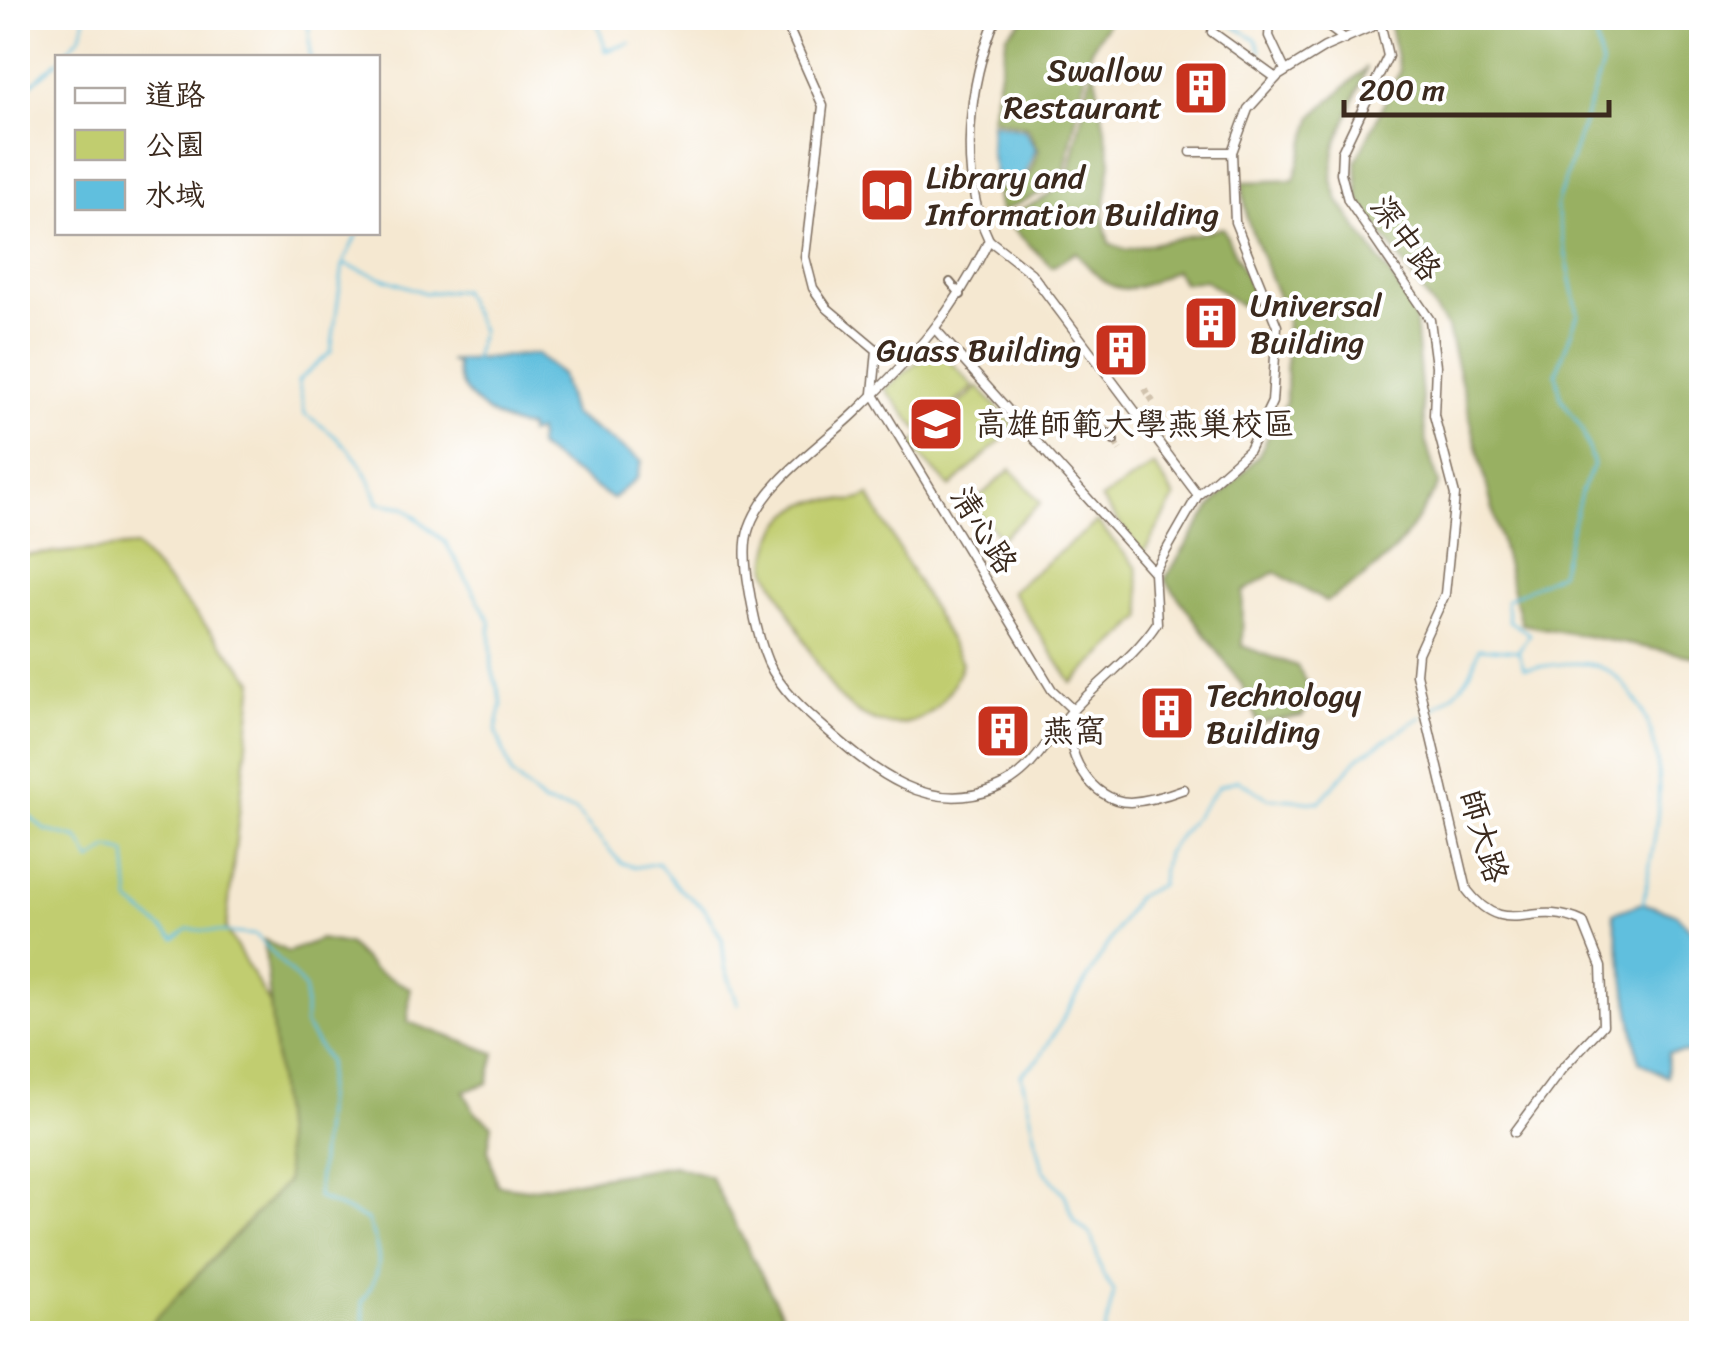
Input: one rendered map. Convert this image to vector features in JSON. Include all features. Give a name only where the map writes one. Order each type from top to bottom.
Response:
[{"type":"street","name":"清心路","points":[[784,18],[823,106],[805,256],[813,288],[827,308],[877,350],[873,393],[1052,690],[1073,710]]},
{"type":"street","points":[[996,18],[980,56],[971,141],[976,193],[989,240],[1031,273],[1198,495]]},
{"type":"street","points":[[1277,18],[1270,24],[1268,36],[1285,70]]},
{"type":"street","points":[[1316,18],[1345,39]]},
{"type":"street","points":[[989,240],[962,296],[936,330],[772,492],[748,528],[746,570],[754,620],[769,665],[799,706],[878,775],[922,793],[961,797],[994,790],[1024,774],[1073,710],[1107,680],[1156,623],[1154,572],[1198,495],[1249,450],[1272,402],[1278,326],[1236,222],[1232,152],[1248,109],[1276,78],[1378,22]]},
{"type":"street","name":"深中路","points":[[1378,22],[1388,56],[1342,152],[1341,174],[1348,200],[1430,320],[1436,366],[1434,415],[1455,495]]},
{"type":"street","points":[[1212,32],[1276,78]]},
{"type":"street","points":[[1191,152],[1232,152]]},
{"type":"street","points":[[950,282],[962,296]]},
{"type":"street","points":[[936,330],[1154,572]]},
{"type":"street","points":[[1109,434],[1114,442]]},
{"type":"street","name":"師大路","points":[[1455,495],[1445,594],[1418,653],[1416,674],[1468,890],[1492,914],[1510,918],[1561,912],[1582,922],[1601,968],[1603,1025],[1561,1070],[1514,1132]]},
{"type":"street","points":[[1073,710],[1068,725],[1074,761],[1106,796],[1128,802],[1184,790]]},
{"type":"green space","points":[[1025,18],[1111,18],[1091,49],[1064,173],[1041,193],[1000,212],[996,189],[1026,181],[1039,150],[1027,127],[991,118],[1007,34]]},
{"type":"green space","points":[[1388,18],[1701,18],[1701,658],[1521,624],[1448,329],[1359,200],[1356,161],[1400,71]]},
{"type":"green space","points":[[1093,64],[1111,161],[1103,218],[1109,243],[1125,250],[1223,228],[1256,300],[1243,307],[1205,280],[1183,283],[1175,270],[1144,285],[1121,288],[1100,278],[1076,252],[1052,267],[1002,218],[1043,199],[1068,178]]},
{"type":"green space","points":[[1367,67],[1335,147],[1332,180],[1339,201],[1414,310],[1426,443],[1439,484],[1392,552],[1326,602],[1275,572],[1243,592],[1242,646],[1297,666],[1316,697],[1302,716],[1258,723],[1242,685],[1165,579],[1211,507],[1258,456],[1286,402],[1287,319],[1247,219],[1242,182],[1294,180],[1313,116]]},
{"type":"green space","points":[[937,346],[974,387],[920,432],[885,389]]},
{"type":"green space","points":[[979,387],[1015,428],[950,487],[911,446]]},
{"type":"green space","points":[[1154,465],[1175,498],[1143,554],[1101,499]]},
{"type":"green space","points":[[1011,469],[1041,503],[1001,538],[971,504]]},
{"type":"green space","points":[[869,495],[962,663],[943,700],[914,721],[898,724],[880,723],[862,715],[835,692],[768,572],[773,538],[795,510],[817,501],[857,500]]},
{"type":"green space","points":[[1097,522],[1137,568],[1143,617],[1072,683],[1011,591]]},
{"type":"green space","points":[[136,546],[254,681],[226,929],[310,1073],[287,1181],[142,1333],[18,1334],[18,556]]},
{"type":"green space","points":[[320,939],[348,944],[374,970],[410,988],[408,1022],[495,1053],[488,1083],[464,1091],[474,1111],[492,1125],[488,1149],[497,1185],[528,1189],[673,1165],[710,1176],[792,1333],[142,1333],[287,1181],[264,940],[288,952]]},
{"type":"water","points":[[991,122],[1025,130],[1036,149],[1024,176],[997,184],[990,152]]},
{"type":"water","points":[[537,354],[561,375],[572,414],[642,461],[637,478],[612,499],[538,448],[538,431],[528,434],[529,428],[504,421],[481,407],[463,387],[456,363],[449,361]]},
{"type":"water","points":[[1643,903],[1676,914],[1701,940],[1701,1052],[1668,1053],[1667,1077],[1639,1061],[1613,913]]},
{"type":"waterway","points":[[64,55],[81,35],[85,18]]},
{"type":"waterway","points":[[302,18],[309,28],[310,55]]},
{"type":"waterway","points":[[596,18],[606,51],[630,43]]},
{"type":"waterway","points":[[1428,712],[1461,686],[1472,670],[1479,648],[1518,651],[1530,634],[1509,621],[1506,600],[1560,573],[1582,489],[1593,465],[1582,429],[1561,398],[1556,373],[1578,314],[1556,206],[1602,66],[1591,18]]},
{"type":"waterway","points":[[1230,24],[1256,39],[1261,51]]},
{"type":"waterway","points":[[18,96],[55,64]]},
{"type":"waterway","points":[[357,235],[343,264],[425,293],[461,290],[481,330],[474,360]]},
{"type":"waterway","points":[[343,264],[331,352],[298,381],[305,414],[351,452],[367,475],[378,503],[404,507],[446,543],[490,621],[492,669],[502,704],[496,730],[512,775],[544,804],[575,811],[621,863],[637,867],[658,863],[678,888],[704,908],[722,939],[725,967],[738,1005]]},
{"type":"waterway","points":[[1518,651],[1524,668],[1577,663],[1604,669],[1627,688],[1645,716],[1654,741],[1659,794],[1643,903]]},
{"type":"waterway","points":[[1104,1334],[1114,1291],[1103,1275],[1091,1235],[1075,1221],[1065,1195],[1043,1169],[1021,1074],[1039,1059],[1136,897],[1160,885],[1166,853],[1219,786],[1238,780],[1268,798],[1319,802],[1359,757],[1421,717]]},
{"type":"waterway","points":[[18,806],[45,830],[79,839],[91,861],[109,848],[126,853],[130,902],[175,939],[188,929],[256,935],[305,988],[305,1025],[328,1062],[317,1197],[367,1220],[378,1254],[377,1271],[362,1302],[366,1334]]},
{"type":"tunnel","points":[[1145,389],[1154,403]]},
{"type":"tunnel","points":[[1105,427],[1120,450]]},
{"type":"place","name":"Swallow Restaurant","points":[[1201,88]]},
{"type":"place","name":"Library and Information Building","points":[[887,195]]},
{"type":"place","name":"Universal Building","points":[[1211,323]]},
{"type":"place","name":"Guass Building","points":[[1121,350]]},
{"type":"place","name":"高雄師範大學燕巢校區","points":[[936,424]]},
{"type":"place","name":"Technology Building","points":[[1167,713]]},
{"type":"place","name":"燕窩","points":[[1003,731]]}]
